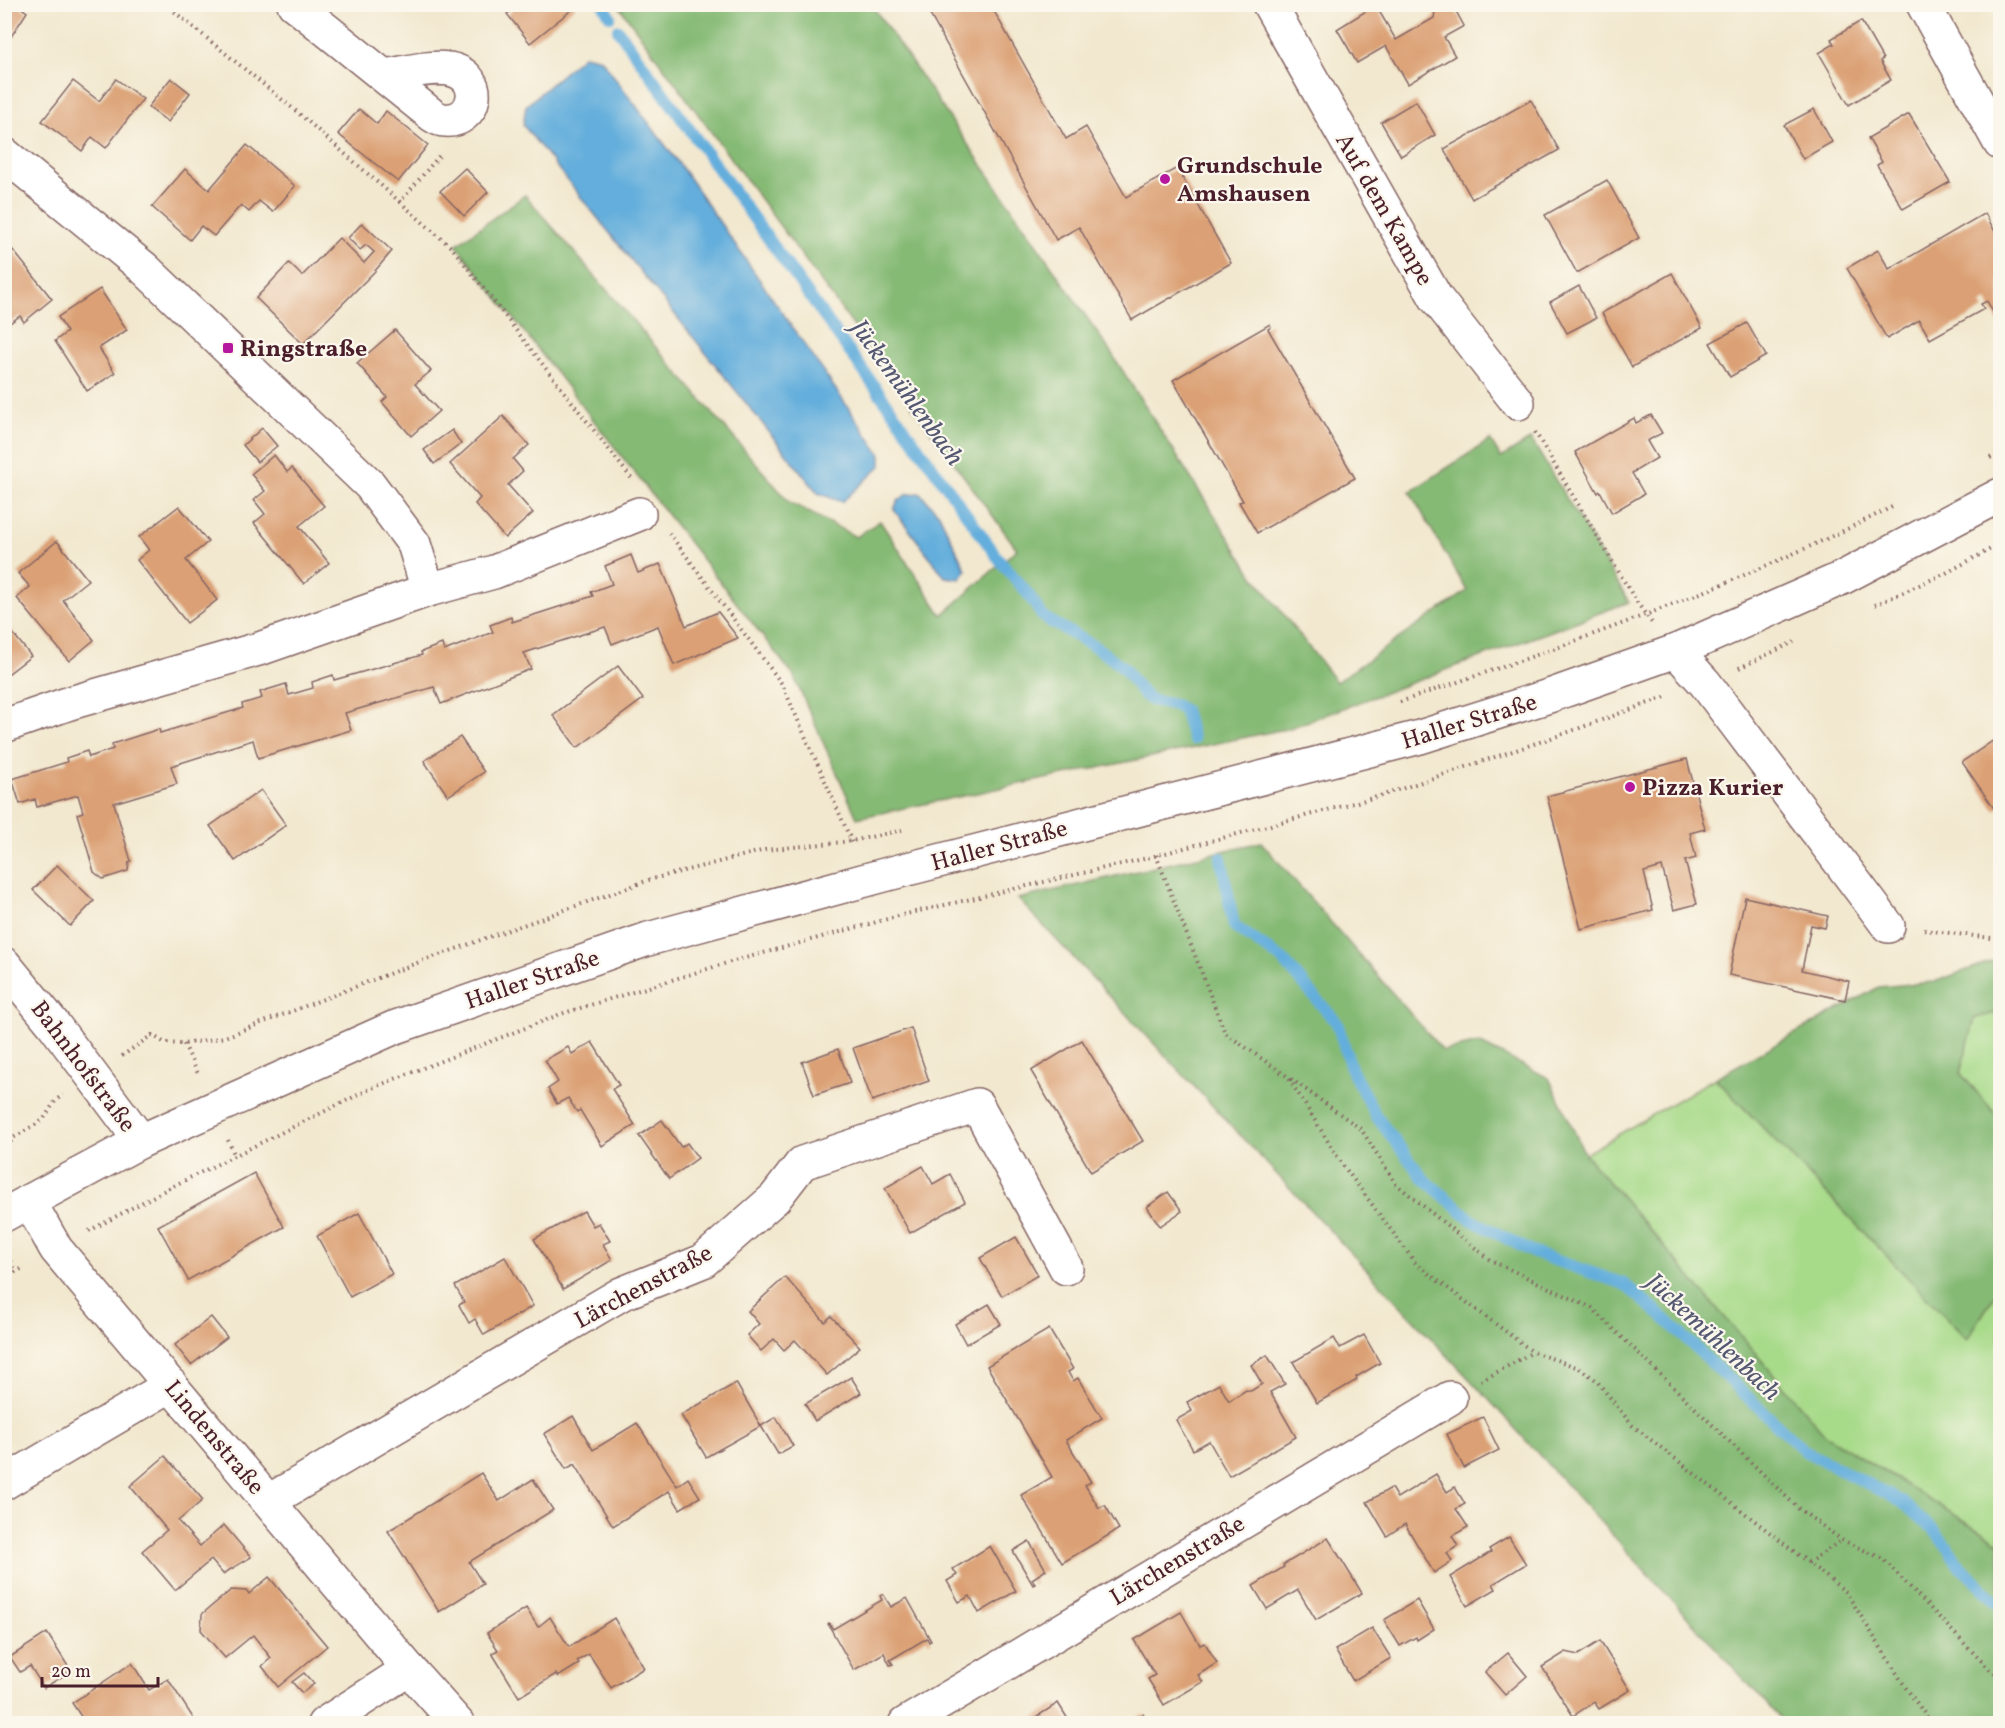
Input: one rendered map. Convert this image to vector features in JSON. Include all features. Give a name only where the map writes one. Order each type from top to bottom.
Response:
[{"type":"street","points":[[294,4],[432,115],[443,121],[458,119],[470,108],[474,95],[471,81],[463,74],[450,70],[434,68],[384,76]]},
{"type":"street","name":"Auf dem Kampe","points":[[1269,4],[1436,298],[1518,403]]},
{"type":"street","points":[[1923,4],[2001,143]]},
{"type":"street","points":[[4,154],[144,268],[370,484],[414,544],[428,590]]},
{"type":"street","name":"Haller Straße","points":[[17,1208],[141,1141],[393,1028],[648,939],[862,881],[1420,737],[1552,695],[1676,651],[1842,578],[2001,495]]},
{"type":"street","points":[[4,726],[70,703],[262,648],[428,590],[494,572],[645,511]]},
{"type":"street","points":[[1676,651],[1705,683],[1888,926]]},
{"type":"street","name":"Bahnhofstraße","points":[[4,964],[54,1024],[141,1141]]},
{"type":"street","name":"Lärchenstraße","points":[[269,1501],[621,1294],[703,1261],[775,1198],[802,1163],[978,1105],[1066,1268]]},
{"type":"street","name":"Lindenstraße","points":[[17,1208],[56,1250],[458,1724]]},
{"type":"street","points":[[4,1483],[171,1385]]},
{"type":"street","name":"Lärchenstraße","points":[[905,1724],[1450,1398]]},
{"type":"street","points":[[324,1724],[409,1669]]},
{"type":"path","points":[[165,4],[296,111],[453,249],[646,497],[645,511],[782,684],[852,841],[862,881]]},
{"type":"path","points":[[400,202],[442,153],[443,121]]},
{"type":"path","points":[[1518,403],[1645,615]]},
{"type":"path","points":[[1981,463],[2001,453]]},
{"type":"path","points":[[1395,703],[1645,615],[1732,580],[1901,503]]},
{"type":"path","points":[[152,1035],[165,1043],[184,1044],[225,1037],[422,961],[649,880],[765,850],[852,841],[907,829]]},
{"type":"path","points":[[56,1250],[169,1188],[372,1088],[561,1014],[727,963],[902,915],[1156,855],[1225,1033],[1361,1129],[1396,1185],[1490,1260],[1592,1308],[1799,1509],[1842,1540],[1883,1559],[1989,1669],[2001,1677]]},
{"type":"path","points":[[1888,926],[2001,939]]},
{"type":"path","points":[[1288,1077],[1341,1164],[1417,1265],[1533,1353],[1579,1368],[1596,1380],[1632,1425],[1846,1592],[1906,1688],[1932,1724]]},
{"type":"path","points":[[4,1152],[13,1138],[44,1120],[56,1100]]},
{"type":"path","points":[[4,1250],[16,1271],[4,1278]]},
{"type":"path","points":[[1450,1398],[1533,1353]]},
{"type":"path","points":[[1808,1563],[1842,1540]]},
{"type":"green space","points":[[618,5],[872,5],[1112,354],[1250,571],[1336,682],[1467,591],[1410,492],[1490,440],[1501,458],[1531,439],[1629,602],[1290,728],[857,818],[793,675],[456,245],[525,195],[789,502],[856,537],[880,521],[942,615],[1017,549]]},
{"type":"green space","points":[[1261,842],[1443,1051],[1479,1043],[1549,1078],[1585,1154],[1826,1436],[2000,1543],[2000,1723],[1784,1723],[1490,1401],[1018,899]]},
{"type":"green space","points":[[2000,958],[2000,1012],[1975,1018],[1960,1073],[2000,1119],[2000,1287],[1967,1339],[1715,1078],[1879,987],[1934,982]]},
{"type":"green space","points":[[2000,1012],[2000,1119],[1960,1073],[1975,1018]]},
{"type":"green space","points":[[1715,1078],[1967,1339],[2000,1287],[2000,1543],[1826,1436],[1585,1154]]},
{"type":"water","points":[[584,55],[601,59],[680,165],[881,455],[881,466],[842,502],[818,493],[523,125],[526,106]]},
{"type":"water","points":[[920,493],[939,514],[966,570],[960,579],[945,577],[894,510],[897,502],[907,494]]},
{"type":"building","points":[[5,4],[16,4],[27,12],[5,46]]},
{"type":"building","points":[[521,4],[573,4],[575,7],[530,43],[507,14]]},
{"type":"building","points":[[924,4],[990,4],[1066,139],[1086,127],[1126,197],[1177,168],[1231,263],[1132,320],[1079,227],[1056,240]]},
{"type":"building","points":[[1369,4],[1375,4],[1396,40],[1434,18],[1436,4],[1452,4],[1464,26],[1444,37],[1455,56],[1408,84],[1386,46],[1357,63],[1337,29],[1371,8]]},
{"type":"building","points":[[1861,21],[1883,59],[1880,61],[1891,80],[1849,105],[1819,53],[1834,44],[1831,39]]},
{"type":"building","points":[[171,78],[190,93],[168,122],[148,107]]},
{"type":"building","points":[[116,79],[143,99],[106,148],[92,137],[82,151],[42,121],[73,81],[99,101]]},
{"type":"building","points":[[1531,100],[1559,150],[1472,199],[1444,149]]},
{"type":"building","points":[[1416,101],[1435,135],[1401,156],[1381,122]]},
{"type":"building","points":[[359,109],[377,124],[386,111],[428,145],[398,182],[338,134]]},
{"type":"building","points":[[1814,109],[1832,142],[1803,159],[1784,125]]},
{"type":"building","points":[[1909,114],[1950,182],[1903,209],[1877,165],[1882,162],[1868,138]]},
{"type":"building","points":[[247,145],[295,186],[273,212],[259,201],[249,212],[241,205],[214,236],[201,226],[190,240],[152,207],[185,169],[209,190]]},
{"type":"building","points":[[465,168],[488,192],[464,216],[440,191]]},
{"type":"building","points":[[1607,180],[1639,238],[1577,273],[1545,215]]},
{"type":"building","points":[[1985,213],[2000,241],[2000,325],[1987,301],[1981,304],[1984,309],[1930,339],[1919,320],[1887,339],[1847,268],[1878,250],[1889,269]]},
{"type":"building","points":[[362,223],[392,251],[303,344],[256,298],[289,263],[302,276],[339,238],[364,263],[374,252],[366,245],[360,250],[348,238]]},
{"type":"building","points":[[4,239],[52,299],[24,322],[20,316],[4,327]]},
{"type":"building","points":[[1672,273],[1702,328],[1632,367],[1602,313]]},
{"type":"building","points":[[1579,286],[1596,318],[1567,333],[1550,302]]},
{"type":"building","points":[[100,289],[127,330],[99,348],[115,373],[87,391],[55,341],[67,332],[58,317]]},
{"type":"building","points":[[1747,323],[1766,356],[1730,377],[1710,343]]},
{"type":"building","points":[[1270,324],[1271,327],[1268,329],[1355,478],[1257,533],[1239,502],[1243,501],[1173,380]]},
{"type":"building","points":[[395,330],[431,371],[415,384],[439,411],[411,436],[382,402],[387,397],[357,363]]},
{"type":"building","points":[[1651,415],[1662,433],[1647,441],[1657,458],[1632,473],[1644,494],[1612,513],[1575,452],[1634,418],[1636,423]]},
{"type":"building","points":[[503,416],[529,445],[513,459],[523,471],[508,485],[533,513],[505,538],[475,504],[480,498],[450,464]]},
{"type":"building","points":[[262,428],[277,446],[257,462],[243,445]]},
{"type":"building","points":[[452,430],[461,444],[434,464],[424,450]]},
{"type":"building","points":[[274,455],[287,472],[292,468],[324,506],[299,526],[329,563],[304,584],[254,523],[265,514],[254,500],[265,491],[251,474]]},
{"type":"building","points":[[179,506],[208,542],[186,560],[217,600],[187,623],[137,560],[149,550],[139,537]]},
{"type":"building","points":[[57,541],[88,580],[63,600],[94,640],[69,661],[17,598],[30,587],[18,573]]},
{"type":"building","points":[[631,555],[638,573],[660,564],[686,626],[718,612],[738,638],[674,665],[658,626],[612,644],[605,627],[524,653],[531,669],[441,704],[434,687],[345,713],[351,730],[258,758],[253,740],[171,766],[177,784],[114,803],[131,861],[128,871],[103,879],[94,872],[77,814],[83,812],[78,795],[37,807],[35,799],[20,804],[12,779],[67,762],[66,758],[87,751],[89,757],[113,749],[112,744],[159,729],[160,733],[243,708],[242,704],[262,698],[260,692],[286,684],[289,695],[313,688],[312,682],[333,675],[334,680],[422,655],[421,652],[442,644],[444,651],[493,632],[490,625],[511,617],[512,622],[593,596],[591,592],[612,584],[605,566]]},
{"type":"building","points":[[4,622],[31,656],[4,677]]},
{"type":"building","points":[[618,666],[643,699],[577,748],[553,715]]},
{"type":"building","points":[[2000,736],[2000,807],[1995,810],[1962,762]]},
{"type":"building","points":[[460,737],[484,772],[448,796],[424,761]]},
{"type":"building","points":[[1687,759],[1705,829],[1690,833],[1696,858],[1685,861],[1697,904],[1674,910],[1662,867],[1644,872],[1653,910],[1581,929],[1547,796]]},
{"type":"building","points":[[261,790],[286,825],[235,861],[210,826]]},
{"type":"building","points":[[57,865],[94,901],[70,926],[33,890]]},
{"type":"building","points":[[1745,897],[1828,916],[1825,928],[1811,925],[1802,970],[1849,981],[1845,1000],[1729,975]]},
{"type":"building","points":[[911,1028],[929,1081],[872,1101],[853,1048]]},
{"type":"building","points":[[1082,1040],[1143,1141],[1091,1172],[1031,1071]]},
{"type":"building","points":[[592,1042],[619,1085],[612,1089],[635,1125],[602,1146],[580,1110],[577,1112],[568,1098],[557,1104],[548,1089],[558,1082],[545,1060],[568,1047],[572,1054]]},
{"type":"building","points":[[838,1049],[850,1083],[814,1095],[802,1062]]},
{"type":"building","points":[[662,1120],[681,1147],[687,1143],[698,1158],[669,1179],[639,1136]]},
{"type":"building","points":[[923,1166],[933,1184],[950,1174],[965,1202],[910,1233],[885,1188]]},
{"type":"building","points":[[254,1173],[284,1227],[188,1280],[158,1226]]},
{"type":"building","points":[[1168,1192],[1182,1211],[1160,1226],[1147,1207]]},
{"type":"building","points":[[584,1211],[593,1226],[599,1223],[610,1241],[603,1244],[612,1260],[563,1289],[534,1239]]},
{"type":"building","points":[[359,1213],[392,1274],[350,1297],[317,1236]]},
{"type":"building","points":[[1016,1237],[1038,1275],[1002,1296],[980,1258]]},
{"type":"building","points":[[505,1257],[533,1306],[484,1335],[475,1319],[469,1323],[459,1305],[464,1302],[455,1286]]},
{"type":"building","points":[[785,1277],[825,1322],[831,1316],[860,1347],[827,1375],[795,1340],[784,1350],[774,1339],[761,1351],[747,1335],[759,1324],[748,1311]]},
{"type":"building","points":[[989,1304],[1001,1324],[966,1344],[955,1324]]},
{"type":"building","points":[[211,1317],[227,1337],[191,1365],[175,1345]]},
{"type":"building","points":[[1049,1329],[1073,1369],[1068,1372],[1073,1381],[1078,1378],[1102,1418],[1066,1440],[1091,1482],[1085,1485],[1099,1508],[1105,1505],[1119,1529],[1062,1563],[1021,1495],[1052,1477],[987,1366]]},
{"type":"building","points":[[1364,1335],[1380,1363],[1356,1377],[1357,1380],[1317,1403],[1293,1362],[1334,1338],[1340,1348]]},
{"type":"building","points":[[1267,1355],[1285,1384],[1270,1392],[1296,1437],[1229,1476],[1209,1441],[1193,1450],[1176,1420],[1192,1411],[1187,1402],[1219,1384],[1229,1401],[1246,1390],[1251,1391],[1262,1384],[1251,1365]]},
{"type":"building","points":[[851,1377],[861,1393],[815,1421],[805,1404]]},
{"type":"building","points":[[736,1383],[761,1426],[706,1457],[681,1415]]},
{"type":"building","points":[[573,1416],[593,1450],[637,1423],[677,1486],[688,1478],[700,1497],[680,1509],[669,1491],[613,1526],[575,1464],[566,1469],[544,1434]]},
{"type":"building","points":[[776,1417],[793,1446],[778,1454],[761,1426]]},
{"type":"building","points":[[1483,1417],[1499,1450],[1464,1468],[1447,1434]]},
{"type":"building","points":[[165,1456],[203,1500],[178,1521],[200,1546],[224,1525],[251,1557],[223,1574],[211,1560],[175,1590],[142,1551],[167,1530],[130,1486]]},
{"type":"building","points":[[481,1473],[499,1501],[533,1479],[553,1510],[469,1562],[483,1584],[439,1612],[388,1531]]},
{"type":"building","points":[[1436,1474],[1447,1492],[1455,1487],[1465,1504],[1456,1509],[1468,1527],[1452,1536],[1458,1546],[1447,1553],[1452,1561],[1434,1573],[1405,1524],[1387,1536],[1367,1502],[1391,1488],[1397,1498]]},
{"type":"building","points":[[1509,1537],[1526,1564],[1493,1584],[1496,1589],[1467,1606],[1450,1577],[1491,1552],[1489,1549]]},
{"type":"building","points":[[1328,1538],[1362,1593],[1316,1620],[1298,1590],[1267,1609],[1253,1586]]},
{"type":"building","points":[[1029,1541],[1046,1570],[1032,1579],[1035,1584],[1033,1585],[1013,1551]]},
{"type":"building","points":[[990,1546],[1016,1591],[979,1613],[970,1596],[959,1602],[947,1581],[957,1575],[953,1569]]},
{"type":"building","points":[[269,1577],[327,1646],[278,1687],[262,1666],[271,1658],[253,1635],[225,1658],[201,1630],[202,1614],[231,1590],[247,1591],[249,1594]]},
{"type":"building","points":[[883,1594],[891,1607],[907,1598],[931,1641],[929,1642],[927,1638],[890,1660],[893,1664],[890,1665],[884,1653],[854,1670],[828,1624],[833,1629],[882,1600],[880,1596]]},
{"type":"building","points":[[1417,1600],[1434,1629],[1417,1640],[1416,1637],[1400,1646],[1384,1620]]},
{"type":"building","points":[[526,1608],[538,1627],[550,1617],[569,1647],[614,1618],[644,1668],[611,1688],[589,1654],[577,1661],[579,1664],[558,1677],[556,1674],[519,1697],[492,1653],[498,1650],[487,1633]]},
{"type":"building","points":[[1181,1612],[1200,1645],[1205,1643],[1217,1663],[1198,1675],[1203,1682],[1164,1705],[1148,1679],[1155,1675],[1134,1640]]},
{"type":"building","points":[[1372,1628],[1391,1658],[1353,1681],[1335,1650]]},
{"type":"building","points":[[47,1633],[71,1671],[44,1688],[30,1666],[20,1672],[10,1657]]},
{"type":"building","points":[[1600,1641],[1630,1690],[1599,1709],[1594,1702],[1573,1716],[1542,1667],[1566,1652],[1578,1655]]},
{"type":"building","points":[[1508,1653],[1527,1676],[1505,1695],[1485,1672]]},
{"type":"building","points":[[132,1663],[149,1690],[168,1679],[197,1724],[86,1724],[72,1703]]},
{"type":"building","points":[[304,1673],[314,1684],[302,1693],[292,1682]]},
{"type":"building","points":[[1058,1703],[1071,1724],[1025,1724]]},
{"type":"building","points":[[1143,1714],[1150,1724],[1128,1724]]},
{"type":"waterway","name":"Jückemühlenbach","points":[[603,4],[610,16]]},
{"type":"waterway","name":"Jückemühlenbach","points":[[618,30],[998,558],[1028,594],[1043,617],[1097,648],[1123,667],[1142,693],[1151,700],[1175,705],[1184,710],[1193,739]]},
{"type":"waterway","name":"Jückemühlenbach","points":[[1221,858],[1234,926],[1283,960],[1337,1023],[1352,1071],[1376,1116],[1423,1178],[1472,1220],[1534,1253],[1624,1284],[1663,1317],[1805,1451],[1902,1502],[1936,1532],[1961,1567],[2000,1605]]},
{"type":"place","name":"Grundschule Amshausen","points":[[1165,179]]},
{"type":"place","name":"Ringstraße","points":[[228,348]]},
{"type":"place","name":"Pizza Kurier","points":[[1630,787]]}]
